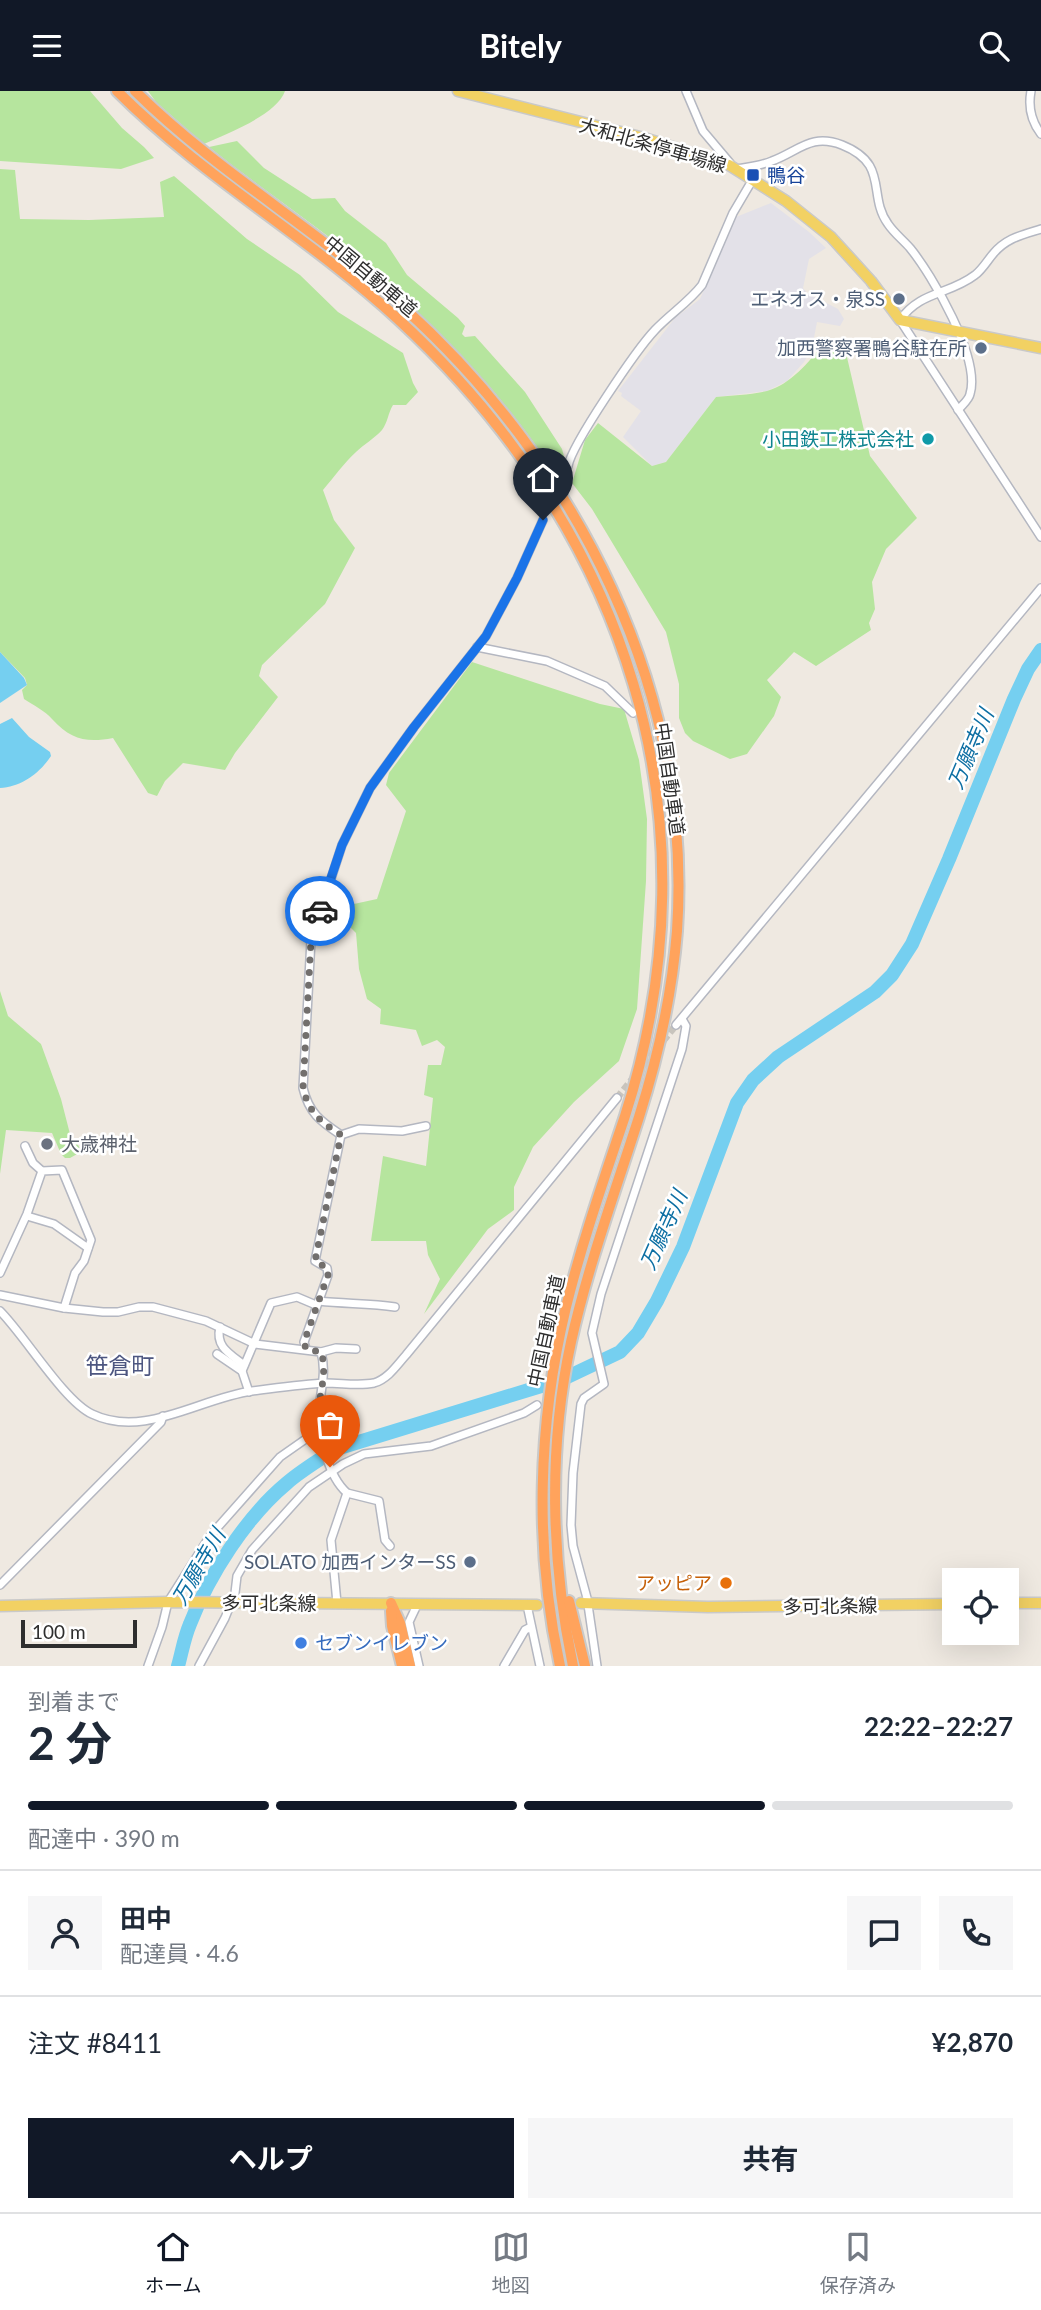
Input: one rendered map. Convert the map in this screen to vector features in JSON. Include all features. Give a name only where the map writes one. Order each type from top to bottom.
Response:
[{"type":"highway","name":"中国自動車道","points":[[117,91],[183,151],[377,301],[431,352],[469,393],[532,475],[561,519],[600,594],[622,647],[648,736],[656,780],[663,871],[659,965],[642,1055],[581,1254],[543,1406],[544,1555],[560,1666]]},
{"type":"highway","name":"中国自動車道","points":[[135,91],[194,144],[320,239],[403,307],[469,374],[511,423],[572,512],[596,555],[635,642],[650,688],[671,779],[678,867],[676,943],[667,1010],[653,1068],[593,1258],[570,1346],[562,1401],[555,1498],[562,1599],[573,1666]]},
{"type":"highway","points":[[555,1498],[567,1592],[585,1666]]},
{"type":"highway","points":[[391,1603],[392,1626],[402,1666]]},
{"type":"highway","points":[[391,1603],[400,1623],[410,1666]]},
{"type":"main road","name":"大和北条停車場線","points":[[458,91],[644,138],[733,167],[786,201],[831,237],[871,281],[900,320]]},
{"type":"main road","points":[[900,320],[1041,348]]},
{"type":"main road","name":"多可北条線","points":[[0,1607],[172,1602],[532,1605]]},
{"type":"main road","name":"多可北条線","points":[[584,1603],[708,1607],[942,1604]]},
{"type":"main road","points":[[1019,1603],[1041,1603]]},
{"type":"street","points":[[686,91],[703,131],[733,167],[765,164],[792,152],[804,143],[815,141],[833,142],[852,150],[865,160],[874,173],[888,224],[910,248],[939,291],[958,333],[972,378],[970,395],[958,410]]},
{"type":"street","points":[[1031,91],[1029,103],[1033,122],[1041,134]]},
{"type":"street","points":[[568,466],[569,457],[586,430],[653,332],[702,285],[733,213],[753,179]]},
{"type":"street","points":[[1041,229],[1011,238],[995,251],[976,274],[908,308],[900,320],[1041,537]]},
{"type":"street","points":[[341,1135],[314,1114],[307,1105],[303,1088],[311,940],[342,845],[370,788],[493,625],[543,520]]},
{"type":"street","points":[[597,1666],[572,1536],[573,1473],[581,1404],[584,1398],[604,1384],[593,1337],[601,1294],[682,1049],[686,1026],[679,1022],[1041,588]]},
{"type":"street","points":[[477,647],[547,661],[605,686],[633,713]]},
{"type":"street","points":[[0,1311],[72,1399],[89,1413],[109,1421],[126,1423],[163,1416],[249,1391],[323,1383],[374,1383],[384,1378],[406,1355],[617,1097]]},
{"type":"street","points":[[341,1135],[359,1129],[402,1131],[426,1126]]},
{"type":"street","points":[[306,1349],[304,1342],[328,1275],[327,1268],[315,1261],[341,1135]]},
{"type":"street","points":[[25,1146],[33,1163],[42,1171],[62,1170],[91,1240],[84,1261],[75,1273],[64,1308]]},
{"type":"street","points":[[0,1273],[27,1216],[42,1171]]},
{"type":"street","points":[[27,1216],[54,1224],[88,1248]]},
{"type":"street","points":[[0,1295],[64,1308],[118,1312],[153,1307],[206,1321],[255,1344],[321,1352],[336,1348],[356,1349]]},
{"type":"street","points":[[243,1368],[271,1303],[297,1297],[318,1303],[370,1303],[395,1307]]},
{"type":"street","points":[[220,1327],[218,1335],[221,1348],[243,1368],[249,1391]]},
{"type":"street","points":[[321,1352],[323,1383],[319,1410],[321,1432],[331,1469],[347,1493],[379,1501],[385,1540],[390,1546]]},
{"type":"street","points":[[217,1354],[243,1368]]},
{"type":"street","points":[[199,1666],[229,1604],[237,1576],[252,1550],[309,1487],[331,1469],[364,1454],[430,1446],[543,1406]]},
{"type":"street","points":[[0,1585],[161,1422],[163,1416]]},
{"type":"street","points":[[148,1666],[172,1602],[219,1527],[280,1457],[321,1432]]},
{"type":"street","points":[[337,1603],[331,1540],[347,1493]]},
{"type":"street","points":[[418,1603],[409,1622],[419,1666]]},
{"type":"street","points":[[532,1605],[531,1627],[540,1666]]},
{"type":"street","points":[[504,1666],[525,1630],[531,1627]]},
{"type":"shaded area","points":[[771,203],[826,248],[809,259],[803,288],[807,293],[838,309],[844,319],[840,326],[817,322],[812,348],[787,381],[767,391],[716,397],[666,462],[652,466],[623,437],[641,411],[618,391],[675,318],[700,299],[736,217]]},
{"type":"green space","points":[[0,91],[90,91],[122,128],[154,158],[121,169],[0,161]]},
{"type":"green space","points":[[148,91],[285,91],[280,100],[262,116],[204,144],[156,102]]},
{"type":"green space","points":[[237,141],[264,168],[312,199],[335,198],[345,211],[386,243],[407,275],[458,318],[465,326],[462,334],[465,337],[475,336],[525,392],[562,449],[565,460],[560,481],[490,387],[408,303],[348,252],[209,147]]},
{"type":"green space","points":[[0,169],[15,170],[20,219],[164,217],[160,182],[174,176],[247,239],[300,275],[338,312],[403,353],[418,392],[406,405],[393,405],[382,430],[352,456],[323,490],[334,520],[355,548],[325,604],[262,665],[259,676],[278,697],[225,770],[183,763],[165,781],[157,796],[148,793],[113,738],[87,740],[73,736],[24,699],[22,690],[27,685],[25,678],[0,652]]},
{"type":"green space","points":[[823,344],[839,346],[846,353],[870,456],[917,518],[886,549],[872,582],[875,609],[869,623],[871,630],[816,666],[794,652],[767,680],[781,697],[774,716],[747,754],[730,759],[693,741],[685,733],[679,718],[679,684],[666,632],[592,509],[572,483],[585,440],[598,423],[652,466],[666,462],[716,397],[776,388],[798,372]]},
{"type":"green space","points":[[472,662],[600,704],[624,709],[639,760],[647,819],[646,881],[637,1009],[619,1061],[574,1102],[533,1147],[514,1187],[514,1210],[488,1229],[424,1314],[440,1279],[428,1255],[426,1241],[371,1241],[383,1156],[426,1166],[433,1098],[424,1095],[428,1065],[441,1065],[445,1047],[437,1040],[422,1046],[416,1030],[380,1024],[381,1009],[367,999],[359,969],[356,933],[339,916],[340,907],[377,899],[406,811],[386,785],[389,773]]},
{"type":"green space","points":[[0,991],[8,1016],[41,1044],[61,1099],[70,1134],[80,1148],[79,1153],[65,1158],[52,1133],[6,1130],[0,1174]]},
{"type":"water","points":[[0,652],[24,678],[27,685],[0,703]]},
{"type":"water","points":[[12,718],[29,737],[50,752],[51,756],[29,778],[0,788],[0,724]]},
{"type":"waterway","name":"万願寺川","points":[[178,1666],[190,1624],[218,1567],[257,1512],[299,1474],[336,1449],[561,1380],[620,1352],[638,1333],[683,1247],[737,1103],[753,1080],[778,1057],[875,992],[892,975],[912,944],[1014,699],[1028,669],[1041,650]]},
{"type":"tunnel","points":[[556,491],[568,466]]},
{"type":"tunnel","points":[[617,1098],[676,1025]]},
{"type":"way so far","points":[[320,911],[311,940],[303,1088],[307,1105],[314,1114],[341,1135],[315,1261],[327,1268],[328,1275],[304,1342],[306,1349],[321,1352],[323,1360],[320,1429],[330,1467]]},
{"type":"place","name":"鴨谷","points":[[753,175]]},
{"type":"place","name":"エネオス・泉SS","points":[[899,299]]},
{"type":"place","name":"加西警察署鴨谷駐在所","points":[[981,348]]},
{"type":"place","name":"小田鉄工株式会社","points":[[928,439]]},
{"type":"place","name":"大歳神社","points":[[47,1144]]},
{"type":"place","name":"SOLATO 加西インターSS","points":[[470,1562]]},
{"type":"place","name":"アッピア","points":[[726,1583]]},
{"type":"place","name":"セブンイレブン","points":[[301,1643]]},
{"type":"district","name":"笹倉町","points":[[120,1366]]},
{"type":"route","points":[[320,911],[342,845],[370,788],[486,636],[517,578],[543,520]]}]
